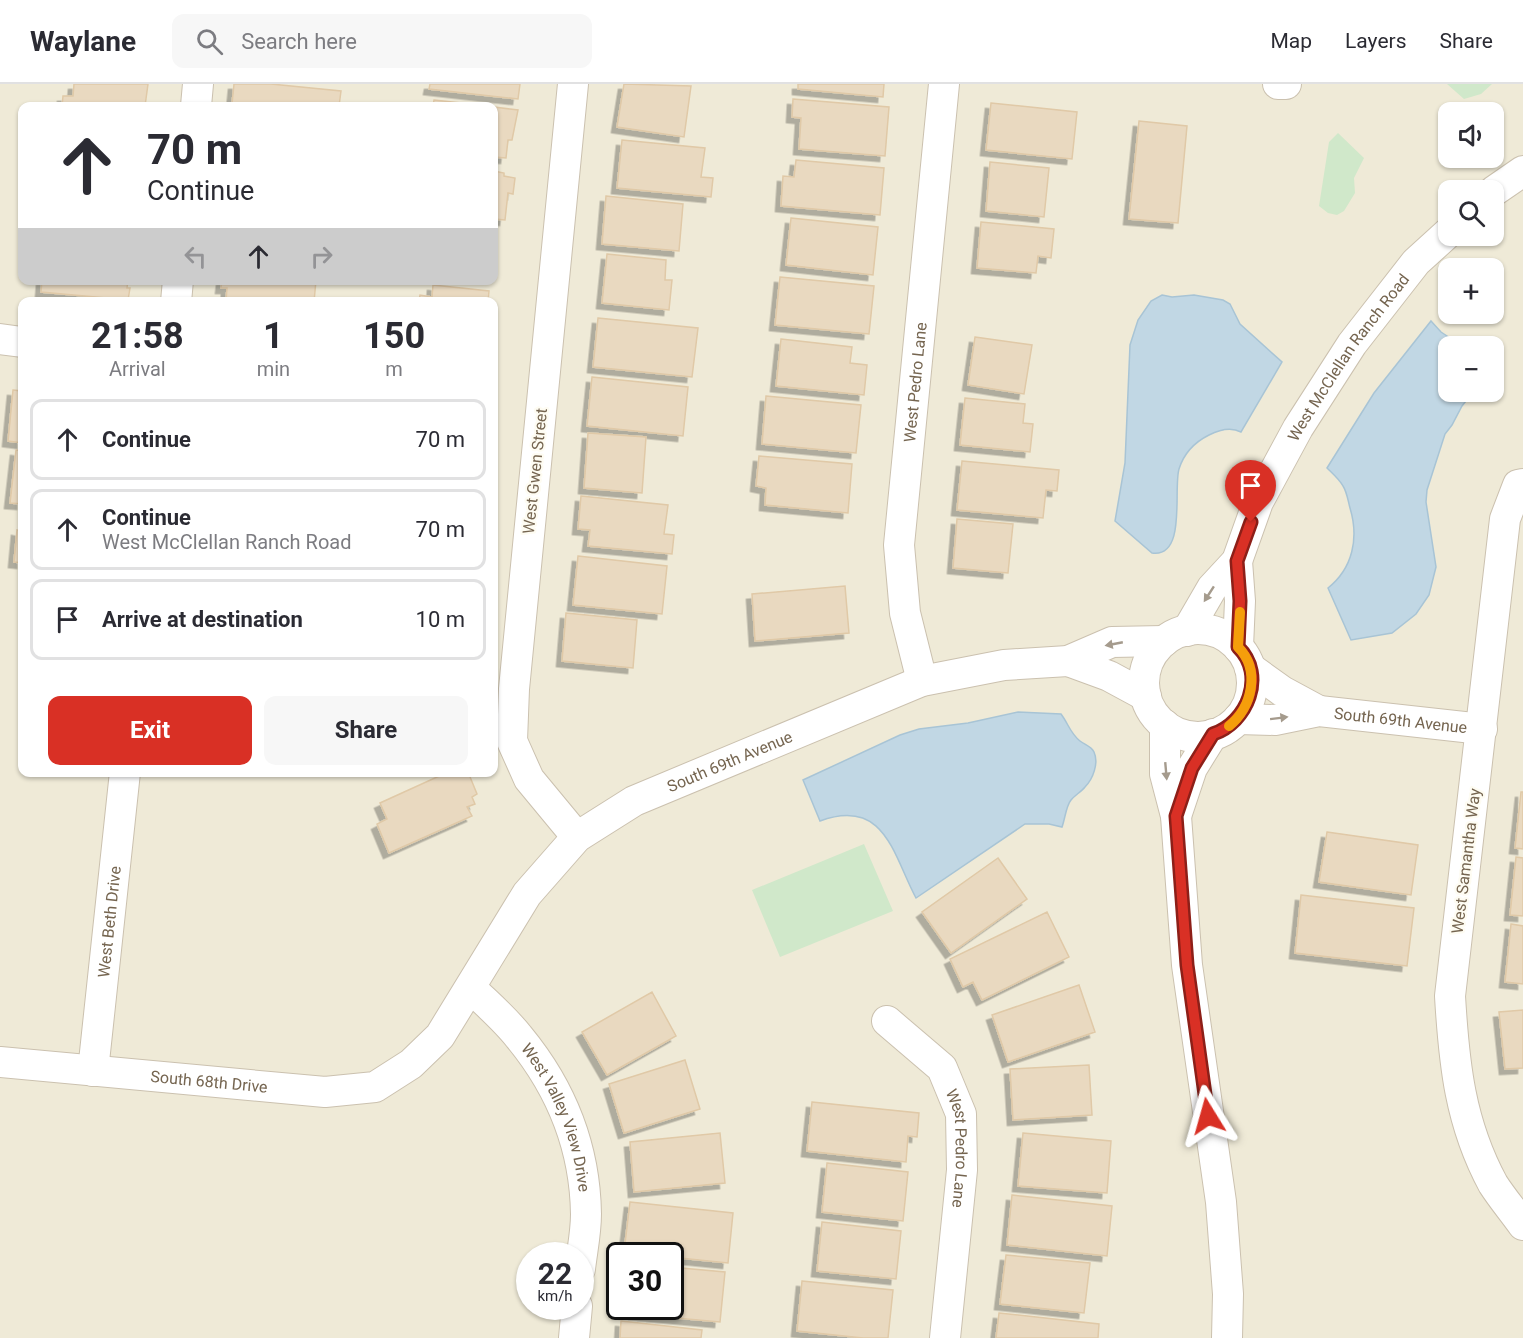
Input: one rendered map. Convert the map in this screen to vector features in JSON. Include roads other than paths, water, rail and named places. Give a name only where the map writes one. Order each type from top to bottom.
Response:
[{"type":"street","points":[[196,102],[198,84]]},
{"type":"street","name":"West Gwen Street","points":[[573,84],[514,689],[512,741],[529,779],[577,837]]},
{"type":"street","name":"West Pedro Lane","points":[[922,681],[905,613],[899,545],[944,84]]},
{"type":"street","points":[[1278,84],[1286,84]]},
{"type":"street","points":[[1504,184],[1523,171]]},
{"type":"street","name":"West McClellan Ranch Road","points":[[1237,561],[1264,492],[1298,428],[1352,344],[1416,262],[1438,242]]},
{"type":"street","points":[[0,339],[18,341]]},
{"type":"street","name":"West Samantha Way","points":[[1521,484],[1505,519],[1450,996],[1454,1057],[1468,1127],[1494,1184],[1523,1225]]},
{"type":"street","points":[[1237,561],[1212,588],[1175,636],[1152,654],[1145,670],[1144,687],[1149,704],[1158,719],[1165,725],[1188,736],[1206,736],[1225,727],[1319,711]]},
{"type":"street","points":[[1176,816],[1192,768],[1247,704],[1252,686],[1244,658],[1237,561]]},
{"type":"street","points":[[1068,662],[1112,642],[1175,636],[1196,628],[1213,631],[1230,639],[1244,658],[1282,691],[1319,711]]},
{"type":"street","points":[[1068,662],[1109,676],[1146,696]]},
{"type":"street","name":"South 69th Avenue","points":[[471,988],[527,894],[577,837],[634,801],[922,681],[1004,665],[1068,662]]},
{"type":"street","name":"South 69th Avenue","points":[[1319,711],[1482,729]]},
{"type":"street","points":[[1165,725],[1165,774],[1176,816],[1187,965],[1221,1202],[1228,1294],[1227,1338]]},
{"type":"street","name":"West Beth Drive","points":[[93,1071],[124,777]]},
{"type":"street","name":"South 68th Drive","points":[[0,1062],[325,1092],[375,1087],[411,1065],[440,1036],[471,988]]},
{"type":"street","name":"West Valley View Drive","points":[[471,988],[519,1036],[550,1080],[571,1123],[583,1168],[586,1216],[583,1242]]},
{"type":"street","name":"West Pedro Lane","points":[[887,1021],[942,1068],[961,1114],[962,1170],[945,1338]]},
{"type":"street","points":[[573,1338],[575,1320]]},
{"type":"water","points":[[1162,295],[1172,297],[1194,295],[1223,300],[1230,304],[1240,324],[1282,362],[1241,432],[1229,429],[1213,433],[1199,441],[1187,453],[1179,469],[1174,534],[1170,545],[1163,552],[1152,553],[1115,521],[1125,463],[1130,345],[1138,320],[1151,301]]},
{"type":"water","points":[[1431,321],[1447,336],[1438,336],[1438,402],[1465,402],[1445,434],[1427,490],[1426,502],[1436,567],[1429,595],[1416,614],[1392,633],[1351,640],[1328,588],[1343,571],[1352,552],[1353,519],[1344,488],[1327,468],[1374,393]]},
{"type":"water","points":[[1018,712],[1061,714],[1077,738],[1094,752],[1096,761],[1093,775],[1088,784],[1069,803],[1062,827],[1049,824],[1025,824],[916,898],[893,848],[873,823],[859,817],[842,816],[820,821],[803,780],[900,735],[919,729],[968,723]]}]
